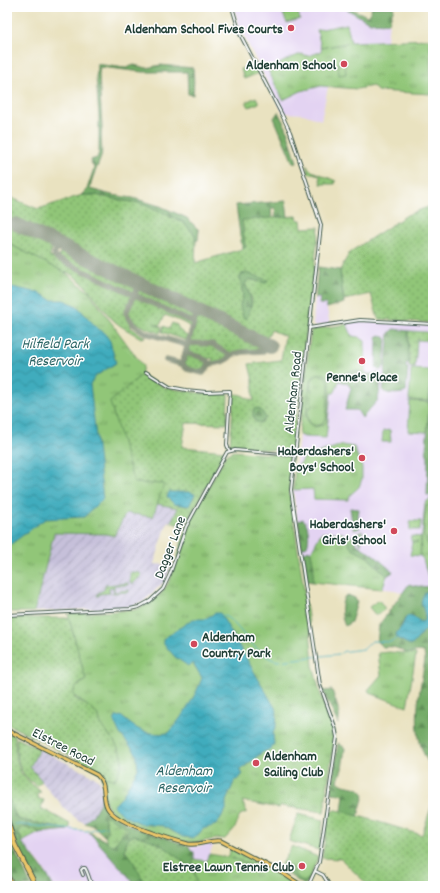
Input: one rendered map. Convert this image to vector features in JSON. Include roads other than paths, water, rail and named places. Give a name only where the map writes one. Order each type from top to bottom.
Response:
[{"type":"highway","points":[[7,820],[15,845],[36,886]]},
{"type":"highway","points":[[7,875],[12,886]]},
{"type":"main road","name":"Elstree Road","points":[[7,730],[97,775],[103,784],[109,811],[138,828],[188,844],[198,845],[215,840],[221,841],[284,874],[302,886]]},
{"type":"street","name":"Aldenham Road","points":[[232,7],[240,34],[290,132],[321,225],[292,490],[320,685],[336,727],[337,737],[319,862],[308,886]]},
{"type":"street","points":[[309,328],[360,320],[433,324]]},
{"type":"street","points":[[146,372],[172,387],[206,392],[230,391],[229,450],[295,455]]},
{"type":"street","name":"Dagger Lane","points":[[7,616],[130,610],[150,601],[166,584],[189,522],[223,458],[229,450]]},
{"type":"street","points":[[88,879],[87,869],[83,868],[80,872],[88,879],[92,886]]},
{"type":"street","points":[[315,871],[324,875],[328,883]]},
{"type":"street","points":[[83,874],[85,875],[87,873]]},
{"type":"water","name":"Hilfield Park Reservoir","points":[[7,286],[40,293],[52,300],[64,300],[77,306],[98,329],[104,332],[110,341],[116,363],[96,376],[90,384],[103,499],[84,517],[45,519],[7,547]]},
{"type":"water","points":[[169,492],[189,492],[195,494],[189,506],[174,504],[167,497]]},
{"type":"water","points":[[426,592],[433,593],[433,632],[425,630],[412,645],[408,644],[397,638],[396,634],[407,616],[412,616],[421,622],[425,620],[422,599]]},
{"type":"water","name":"Aldenham Reservoir","points":[[215,613],[220,613],[277,711],[276,726],[273,733],[274,744],[271,749],[263,752],[240,770],[243,774],[238,780],[235,780],[226,801],[226,810],[216,825],[203,829],[195,838],[183,837],[163,826],[142,824],[123,815],[115,808],[114,805],[121,798],[138,769],[136,753],[120,734],[114,721],[116,717],[121,716],[132,725],[143,731],[169,733],[188,707],[202,678],[193,663],[188,666],[175,657],[163,643],[163,639],[193,619],[205,619]]},
{"type":"waterway","points":[[221,615],[227,617],[233,622],[252,645],[260,652],[269,658],[278,661],[339,654]]},
{"type":"waterway","points":[[341,653],[344,651],[347,652],[364,649],[372,641],[390,642],[397,638]]},
{"type":"waterway","points":[[15,824],[87,831],[106,826]]},
{"type":"place","name":"Aldenham School Fives Courts","points":[[291,28]]},
{"type":"place","name":"Aldenham School","points":[[344,64]]},
{"type":"place","name":"Penne's Place","points":[[362,361]]},
{"type":"place","name":"Haberdashers' Boys' School","points":[[362,458]]},
{"type":"place","name":"Haberdashers' Girls' School","points":[[394,531]]},
{"type":"place","name":"Aldenham Country Park","points":[[194,644]]},
{"type":"place","name":"Aldenham Sailing Club","points":[[256,763]]},
{"type":"place","name":"Elstree Lawn Tennis Club","points":[[302,866]]}]
